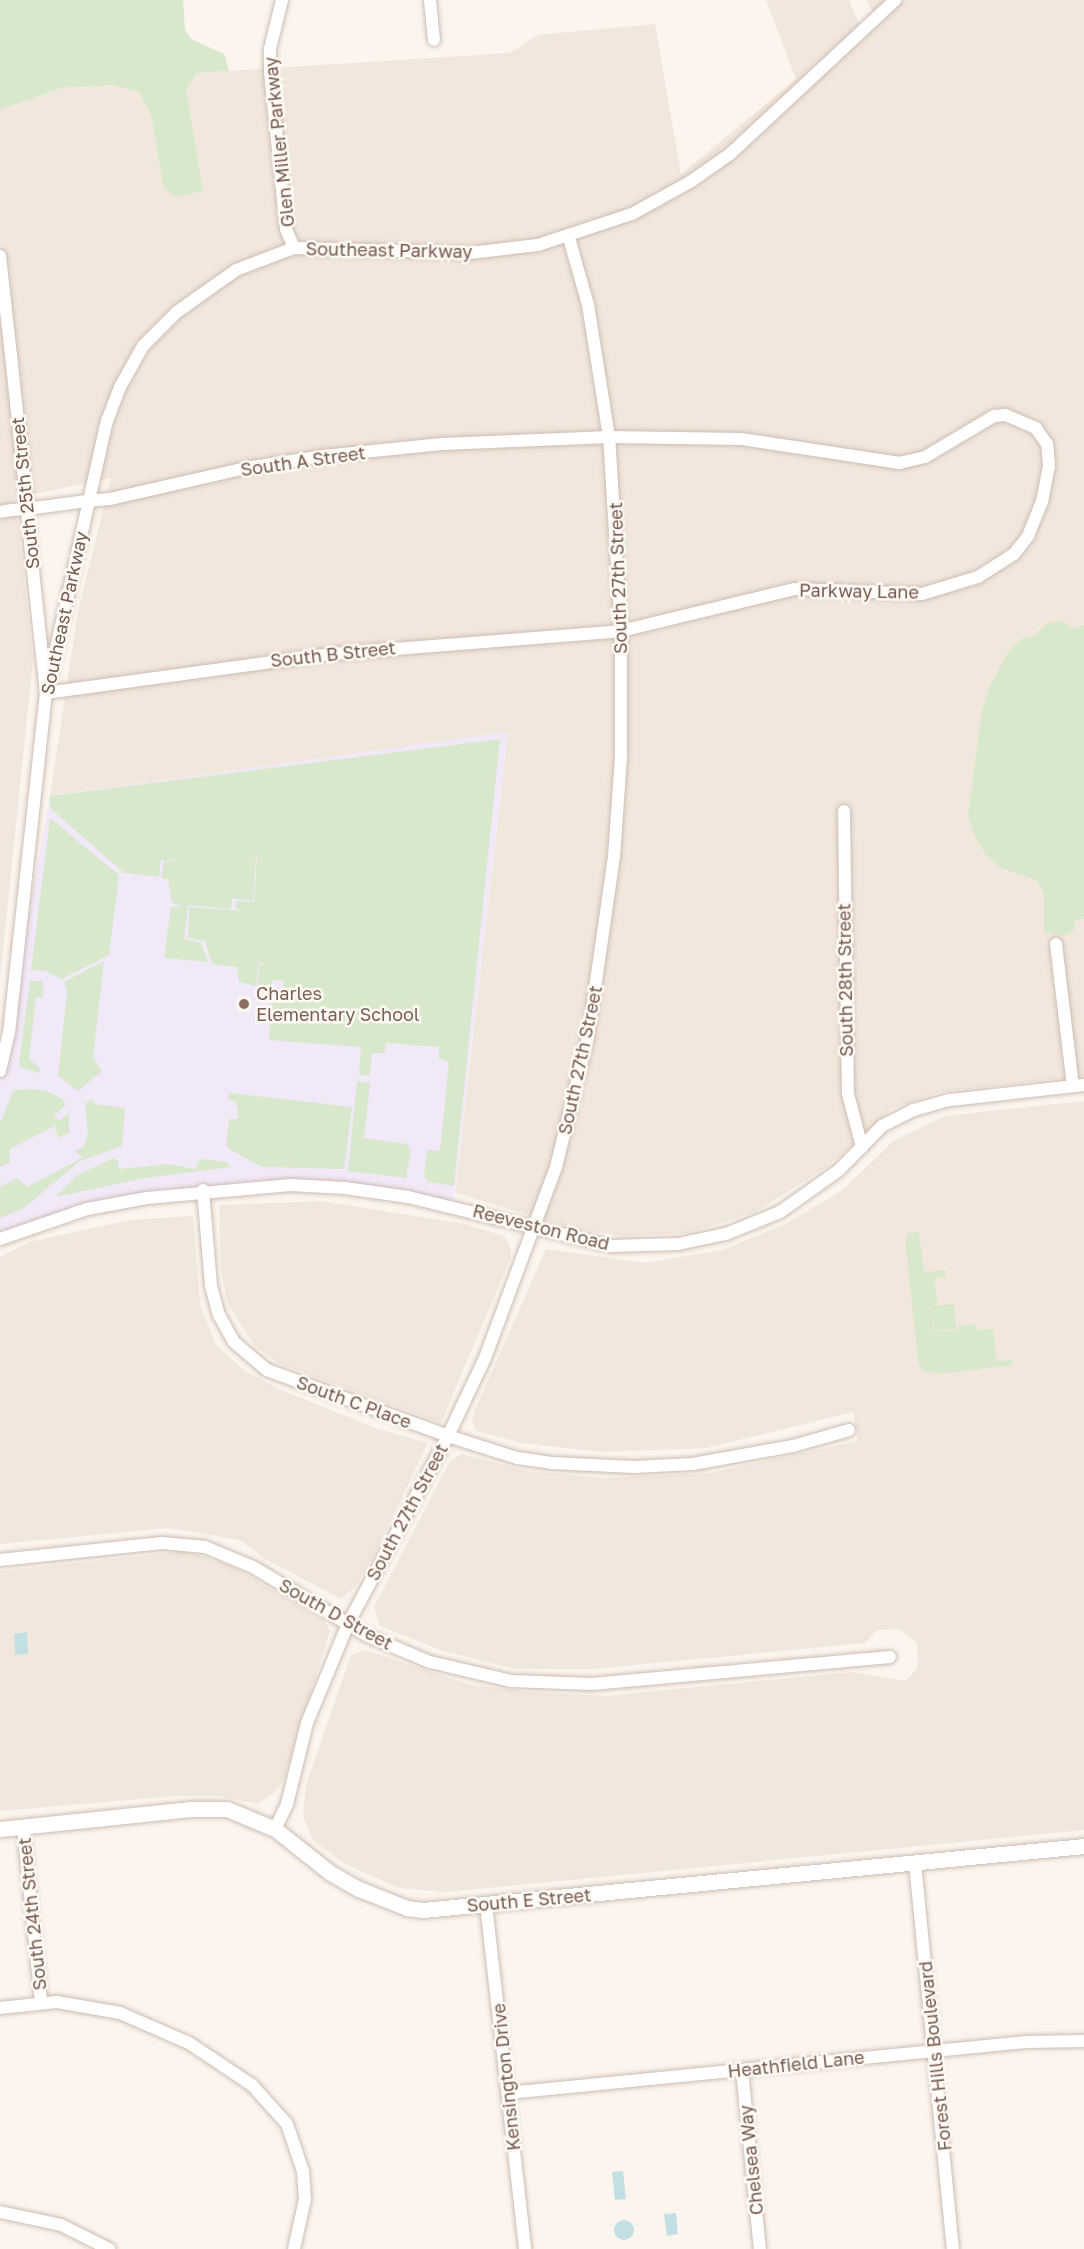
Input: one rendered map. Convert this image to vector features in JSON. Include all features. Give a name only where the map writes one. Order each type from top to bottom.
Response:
[{"type":"street","name":"Glen Miller Parkway","points":[[282,0],[270,49],[270,72],[286,229],[294,249]]},
{"type":"street","points":[[430,0],[434,40]]},
{"type":"street","name":"Southeast Parkway","points":[[0,1071],[46,693],[87,501],[107,421],[120,387],[143,346],[177,312],[236,270],[294,249],[443,255],[538,245],[569,237],[655,202],[730,154],[895,0]]},
{"type":"street","name":"South 27th Street","points":[[274,1829],[287,1804],[307,1723],[348,1624],[448,1436],[485,1358],[556,1167],[588,1037],[608,920],[621,756],[621,631],[609,437],[588,305],[569,237]]},
{"type":"street","name":"South 25th Street","points":[[0,256],[46,693]]},
{"type":"street","name":"Parkway Lane","points":[[609,437],[742,439],[900,463],[925,457],[994,416],[1005,415],[1036,428],[1049,454],[1042,502],[1028,536],[1014,554],[978,577],[922,594],[795,589],[621,631]]},
{"type":"street","name":"South A Street","points":[[0,512],[87,501],[324,456],[442,444],[609,437]]},
{"type":"street","name":"South B Street","points":[[46,693],[333,654],[621,631]]},
{"type":"street","name":"South 28th Street","points":[[844,811],[848,1094],[862,1147]]},
{"type":"street","points":[[1056,944],[1079,1085]]},
{"type":"street","name":"Reeveston Road","points":[[0,1239],[87,1209],[203,1190],[290,1185],[345,1188],[471,1210],[533,1229],[611,1246],[678,1244],[726,1234],[780,1212],[838,1171],[882,1126],[941,1102],[1079,1085]]},
{"type":"street","name":"South C Place","points":[[203,1190],[213,1298],[234,1342],[267,1370],[448,1436],[517,1458],[634,1467],[693,1464],[752,1455],[849,1430]]},
{"type":"street","name":"South D Street","points":[[0,1560],[189,1544],[230,1555],[348,1624],[430,1662],[479,1676],[550,1684],[890,1657]]},
{"type":"street","name":"South E Street","points":[[0,1829],[210,1808],[245,1814],[274,1829],[329,1872],[379,1899],[423,1910],[1084,1846]]},
{"type":"street","name":"South 24th Street","points":[[23,1827],[41,2002]]},
{"type":"street","name":"Forest Hills Boulevard","points":[[915,1863],[953,2249]]},
{"type":"street","name":"Kensington Drive","points":[[486,1905],[525,2249]]},
{"type":"street","points":[[0,2008],[41,2002],[102,2008],[162,2030],[215,2059],[265,2096],[286,2124],[304,2174],[305,2199],[294,2249]]},
{"type":"street","name":"Heathfield Lane","points":[[508,2093],[935,2050],[1071,2039],[1084,2041]]},
{"type":"street","name":"Chelsea Way","points":[[742,2070],[760,2249]]},
{"type":"street","points":[[0,2212],[61,2225],[109,2249]]},
{"type":"shaded area","points":[[766,0],[849,0],[864,35],[878,22],[867,0],[1084,0],[1084,1076],[941,1092],[893,1108],[827,1167],[753,1213],[688,1233],[623,1236],[573,1228],[455,1193],[508,733],[50,796],[78,611],[111,478],[15,498],[33,660],[0,979],[0,110],[61,88],[114,85],[139,92],[151,115],[163,185],[186,89],[197,73],[510,53],[537,35],[655,24],[681,174],[796,79]]},
{"type":"shaded area","name":"Charles Elementary School","points":[[508,732],[453,1206],[345,1188],[147,1198],[0,1239],[0,1071],[50,796]]},
{"type":"shaded area","points":[[1084,1101],[1084,1830],[447,1892],[399,1888],[345,1864],[313,1840],[303,1816],[306,1785],[351,1655],[365,1650],[471,1685],[531,1692],[605,1696],[853,1672],[905,1681],[918,1668],[917,1643],[898,1629],[877,1630],[865,1643],[593,1669],[515,1669],[440,1650],[380,1626],[374,1607],[450,1461],[461,1454],[528,1471],[602,1478],[709,1473],[858,1441],[853,1412],[706,1448],[600,1452],[522,1443],[476,1431],[472,1421],[475,1410],[546,1249],[645,1263],[722,1250],[785,1224],[843,1190],[893,1141],[945,1116]]},
{"type":"shaded area","points":[[322,1201],[465,1224],[504,1236],[510,1245],[511,1257],[441,1423],[280,1364],[254,1345],[228,1305],[221,1271],[219,1205]]},
{"type":"shaded area","points":[[193,1216],[200,1304],[216,1345],[245,1371],[281,1390],[378,1429],[428,1443],[375,1553],[355,1587],[341,1599],[265,1559],[240,1540],[169,1528],[0,1544],[0,1257],[29,1242],[130,1220]]},
{"type":"shaded area","points":[[186,1551],[232,1566],[324,1620],[330,1631],[283,1781],[275,1792],[258,1804],[218,1796],[175,1796],[0,1811],[0,1571]]},
{"type":"green space","points":[[0,0],[183,0],[185,30],[191,39],[224,54],[229,71],[197,73],[186,89],[203,191],[174,197],[163,185],[151,115],[139,92],[114,85],[61,88],[0,110]]},
{"type":"green space","points":[[1062,621],[1073,629],[1084,625],[1084,919],[1074,920],[1074,930],[1065,935],[1044,933],[1044,893],[1036,880],[1001,868],[987,857],[975,837],[968,816],[981,715],[989,688],[1008,652],[1023,638],[1034,636],[1047,623]]},
{"type":"green space","points":[[500,739],[454,1186],[428,1182],[424,1176],[427,1150],[440,1151],[449,1062],[439,1059],[439,1047],[386,1043],[385,1053],[372,1053],[370,1076],[359,1075],[361,1047],[269,1040],[271,1003],[282,1003],[284,981],[272,980],[271,988],[257,985],[260,964],[266,964],[265,962],[259,963],[256,986],[239,982],[237,967],[212,964],[205,941],[188,938],[189,907],[243,911],[236,909],[236,901],[254,902],[257,857],[252,856],[256,858],[253,901],[232,898],[231,909],[188,905],[184,939],[201,943],[208,962],[164,958],[171,907],[182,906],[172,903],[168,879],[161,878],[164,861],[186,861],[161,860],[159,877],[124,873],[50,808],[50,796]]},
{"type":"green space","points":[[50,818],[119,875],[109,955],[62,979],[45,971],[31,970]]},
{"type":"green space","points":[[104,961],[93,1058],[102,1071],[78,1091],[58,1076],[67,992],[64,982]]},
{"type":"green space","points":[[30,981],[43,981],[43,998],[36,997],[29,1059],[40,1068],[39,1073],[20,1067],[19,1063]]},
{"type":"green space","points":[[357,1081],[370,1083],[364,1138],[407,1144],[411,1151],[406,1178],[348,1171]]},
{"type":"green space","points":[[14,1090],[48,1091],[62,1099],[66,1105],[54,1115],[59,1121],[69,1113],[69,1133],[58,1138],[55,1126],[10,1149],[10,1162],[0,1167],[0,1123]]},
{"type":"green space","points":[[229,1093],[352,1107],[344,1169],[262,1167],[231,1150],[226,1146],[229,1119],[238,1119],[238,1109],[235,1102],[228,1098]]},
{"type":"green space","points":[[91,1099],[95,1104],[125,1108],[122,1146],[80,1161],[24,1208],[0,1218],[0,1187],[17,1178],[27,1187],[82,1158],[75,1151],[83,1147],[88,1136],[85,1104]]},
{"type":"green space","points":[[113,1158],[118,1161],[119,1169],[169,1164],[195,1169],[200,1159],[227,1162],[231,1167],[145,1178],[55,1197],[76,1176]]},
{"type":"green space","points":[[919,1232],[924,1272],[945,1270],[946,1277],[934,1278],[938,1303],[931,1306],[954,1304],[956,1329],[934,1331],[932,1318],[933,1332],[958,1330],[958,1326],[975,1324],[976,1330],[993,1329],[996,1361],[1013,1360],[1011,1365],[939,1374],[923,1371],[918,1361],[906,1247],[907,1233]]},
{"type":"water","points":[[27,1632],[28,1654],[15,1655],[14,1634]]},
{"type":"water","points":[[623,2171],[626,2199],[615,2200],[612,2172]]},
{"type":"water","points":[[676,2213],[678,2234],[667,2236],[664,2214]]},
{"type":"water","points":[[620,2220],[628,2220],[634,2226],[634,2234],[628,2240],[620,2240],[614,2234],[614,2226]]},
{"type":"place","name":"Charles Elementary School","points":[[244,1004]]}]
